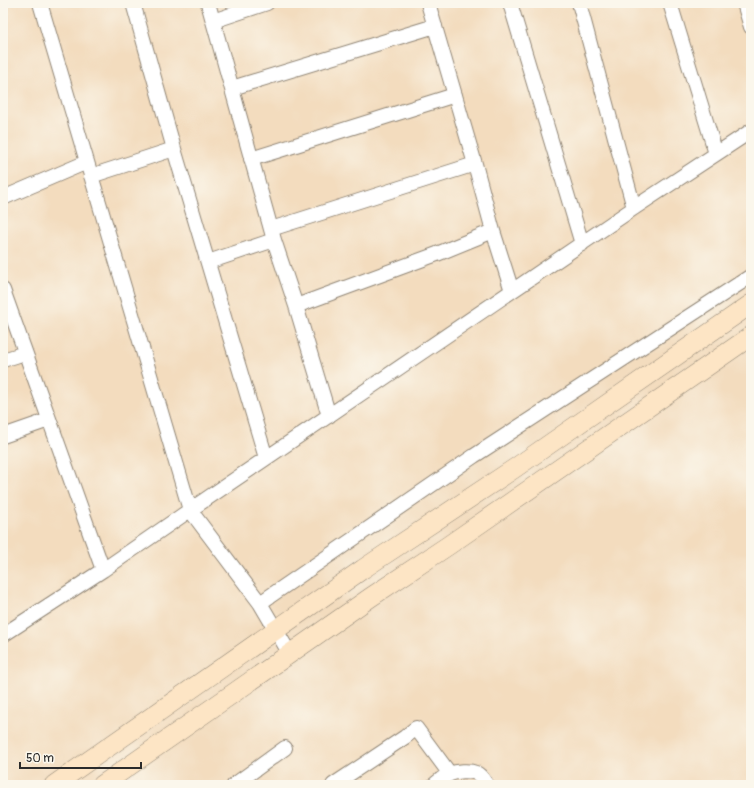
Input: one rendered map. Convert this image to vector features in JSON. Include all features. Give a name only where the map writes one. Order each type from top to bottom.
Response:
[{"type":"street","points":[[40,3],[190,510],[260,603],[290,654]]},
{"type":"street","points":[[132,3],[266,458]]},
{"type":"street","points":[[208,3],[272,234],[296,306],[329,416]]},
{"type":"street","points":[[213,21],[267,3]]},
{"type":"street","points":[[428,3],[493,231],[512,291]]},
{"type":"street","points":[[510,3],[582,244]]},
{"type":"street","points":[[580,3],[634,208]]},
{"type":"street","points":[[670,3],[716,154]]},
{"type":"street","points":[[744,3],[751,27]]},
{"type":"street","points":[[232,88],[435,26]]},
{"type":"street","points":[[251,159],[455,95]]},
{"type":"street","points":[[3,635],[103,570],[634,208],[751,131]]},
{"type":"street","points":[[91,176],[174,149]]},
{"type":"street","points":[[3,198],[87,162]]},
{"type":"street","points":[[208,262],[272,234],[475,164]]},
{"type":"street","points":[[296,306],[437,254],[493,231]]},
{"type":"street","points":[[260,603],[474,456],[751,276]]},
{"type":"street","points":[[3,290],[103,570]]},
{"type":"street","points":[[54,785],[363,569],[522,464],[751,304]]},
{"type":"street","points":[[102,785],[371,597],[449,545],[751,336]]},
{"type":"street","points":[[3,360],[25,352]]},
{"type":"street","points":[[3,436],[49,420]]},
{"type":"street","points":[[333,785],[398,742],[416,728],[450,774]]},
{"type":"street","points":[[234,785],[285,748]]},
{"type":"street","points":[[434,785],[450,774],[462,772],[477,773],[487,785]]}]
